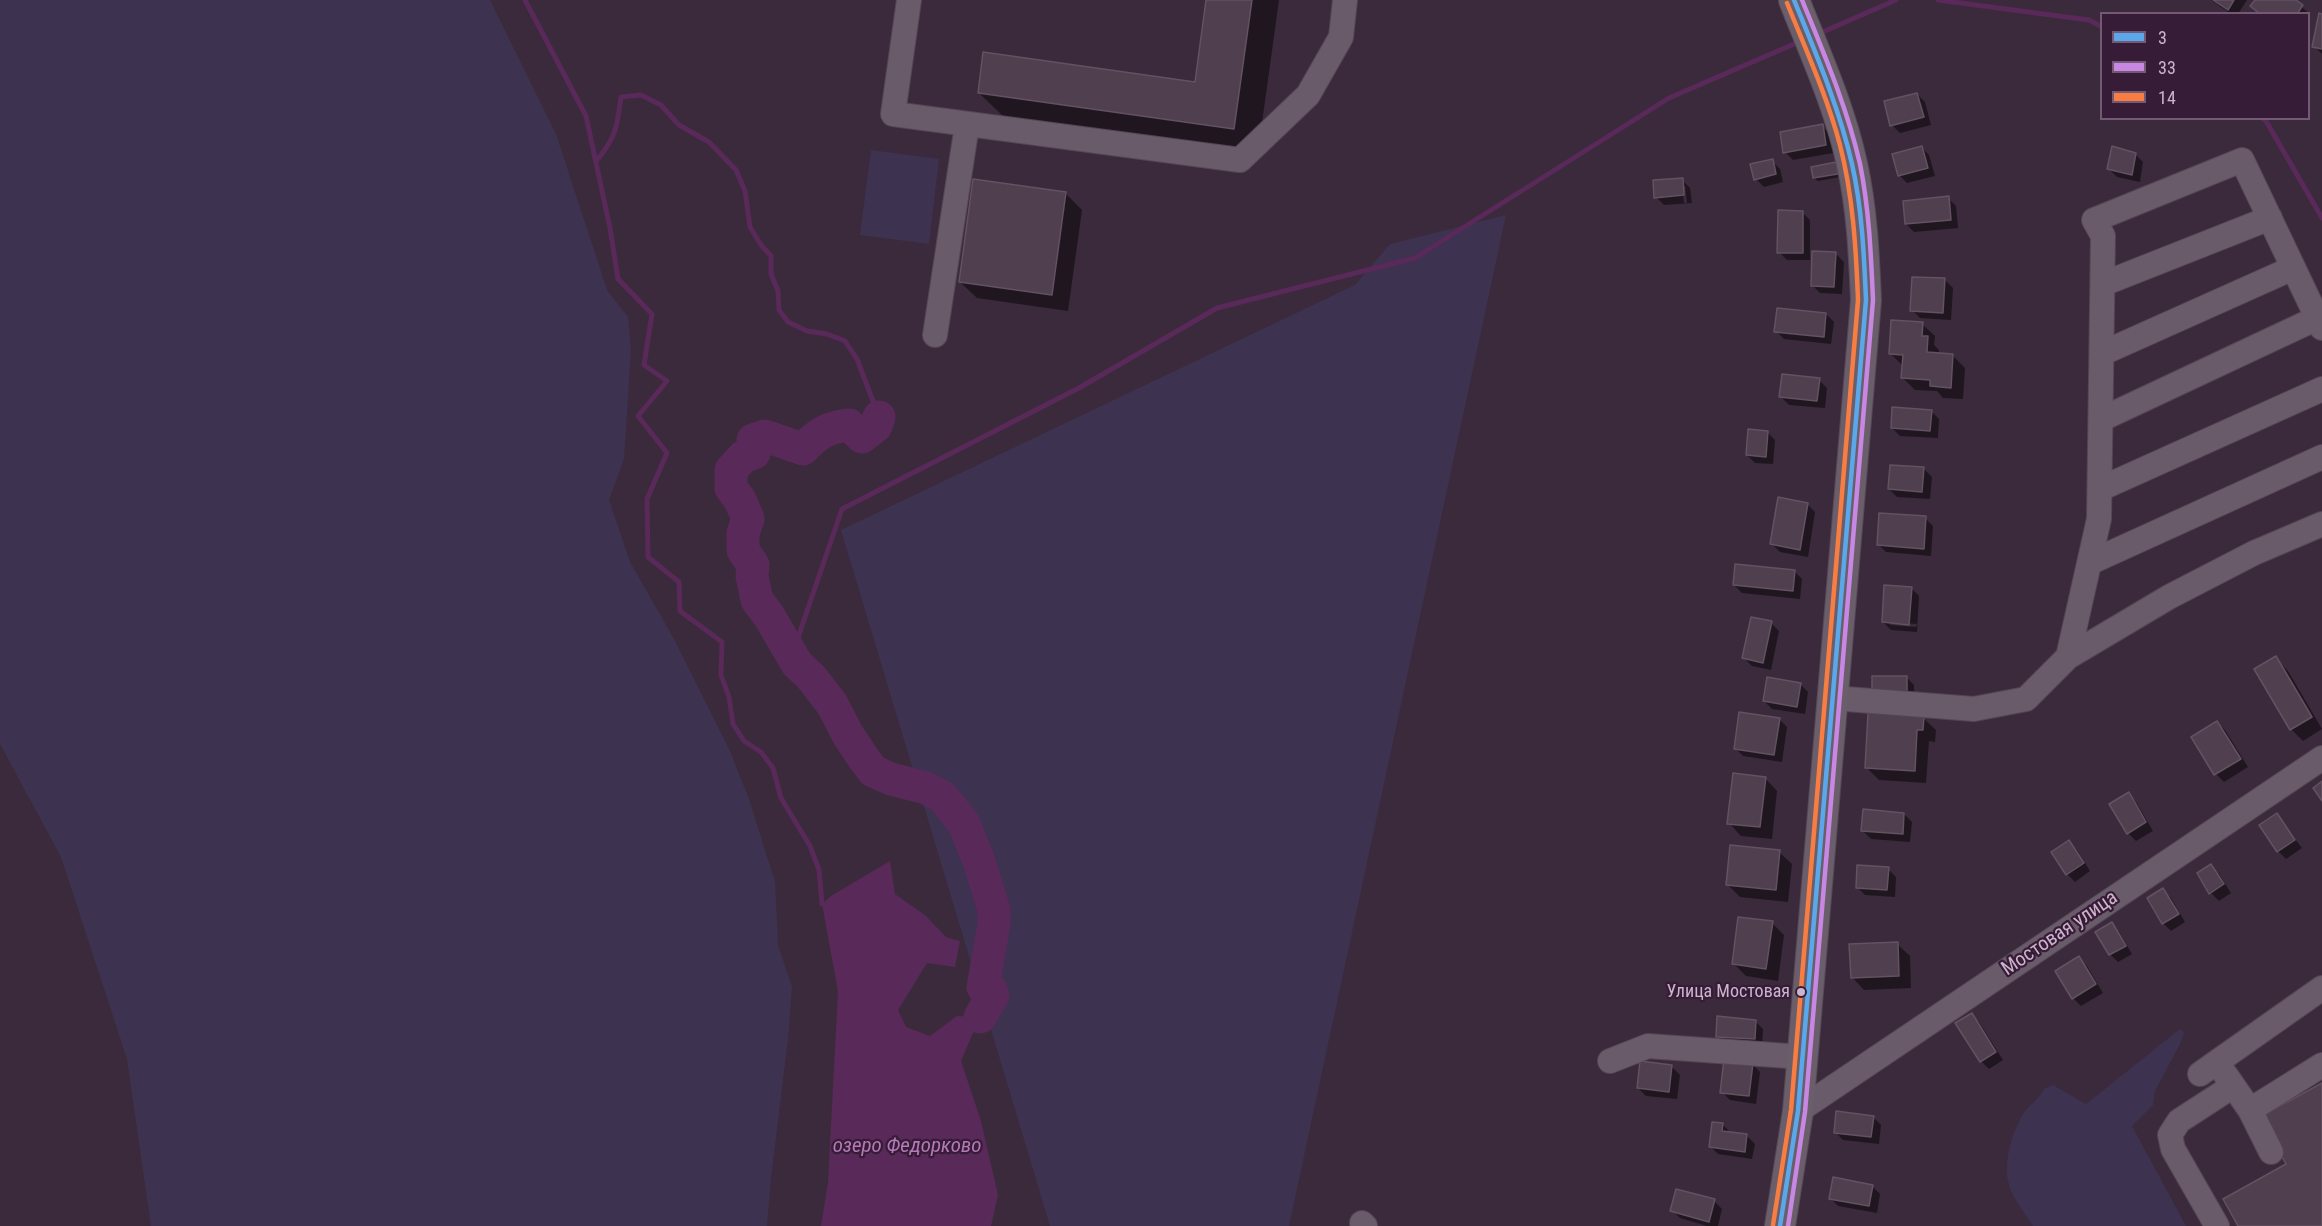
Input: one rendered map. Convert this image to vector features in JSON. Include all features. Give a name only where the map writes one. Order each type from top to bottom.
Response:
[{"type":"main road","points":[[1780,1226],[1798,1110],[1866,300],[1863,223],[1852,162],[1832,96],[1794,0]]},
{"type":"street","points":[[909,0],[893,114],[1240,160],[1308,95],[1341,37],[1345,0]]},
{"type":"street","points":[[935,335],[967,125]]},
{"type":"street","points":[[2068,657],[2099,519],[2103,236],[2094,220],[2242,160],[2319,323],[2102,419]]},
{"type":"street","points":[[2103,284],[2270,218]]},
{"type":"street","points":[[2103,354],[2294,268]]},
{"type":"street","points":[[2100,489],[2322,388]]},
{"type":"street","points":[[2089,563],[2322,457]]},
{"type":"street","points":[[1833,698],[1974,709],[2026,699],[2068,657],[2178,592],[2254,553],[2322,524]]},
{"type":"street","name":"Мостовая улица","points":[[1798,1110],[2322,758]]},
{"type":"street","points":[[2271,1152],[2250,1110],[2233,1086],[2208,1068],[2322,988]]},
{"type":"street","points":[[1610,1061],[1648,1046],[1802,1057]]},
{"type":"street","points":[[2250,1110],[2322,1065]]},
{"type":"street","points":[[2217,1226],[2174,1149],[2169,1135],[2179,1121],[2233,1086]]},
{"type":"shaded area","points":[[0,0],[490,0],[556,134],[607,290],[628,317],[631,350],[624,459],[609,500],[630,562],[674,639],[730,751],[749,799],[775,882],[778,945],[792,987],[767,1226],[151,1226],[127,1059],[61,857],[0,744]]},
{"type":"shaded area","points":[[871,150],[939,159],[929,244],[860,235]]},
{"type":"shaded area","points":[[1506,215],[1289,1226],[1050,1226],[841,530],[1355,285],[1390,244]]},
{"type":"shaded area","points":[[2180,1029],[2184,1033],[2155,1091],[2153,1105],[2132,1126],[2186,1226],[2033,1226],[2012,1193],[2007,1173],[2010,1146],[2023,1114],[2044,1089],[2053,1085],[2086,1104]]},
{"type":"water","name":"озеро Федорково","points":[[890,861],[895,894],[926,916],[946,937],[960,941],[955,967],[927,963],[898,1010],[906,1027],[930,1036],[957,1016],[980,1017],[961,1061],[981,1121],[998,1195],[991,1226],[821,1226],[828,1182],[838,991],[822,904],[831,896]]},
{"type":"building","points":[[1206,0],[1252,0],[1234,129],[978,93],[983,52],[1195,82]]},
{"type":"building","points":[[2213,0],[2234,0],[2228,10]]},
{"type":"building","points":[[2255,0],[2296,0],[2303,5],[2298,12],[2258,12],[2250,6]]},
{"type":"building","points":[[2319,13],[2322,14],[2322,49],[2312,47]]},
{"type":"building","points":[[1917,93],[1924,117],[1890,126],[1884,101]]},
{"type":"building","points":[[1823,124],[1826,145],[1783,153],[1780,132]]},
{"type":"building","points":[[1922,146],[1928,168],[1898,176],[1892,154]]},
{"type":"building","points":[[2112,146],[2136,153],[2132,175],[2107,169]]},
{"type":"building","points":[[1773,159],[1776,174],[1754,180],[1750,164]]},
{"type":"building","points":[[1836,162],[1838,174],[1813,178],[1811,167]]},
{"type":"building","points":[[1683,178],[1684,195],[1654,198],[1653,180]]},
{"type":"building","points":[[973,179],[1066,192],[1052,295],[959,282]]},
{"type":"building","points":[[1949,196],[1951,220],[1905,224],[1903,201]]},
{"type":"building","points":[[1778,210],[1803,211],[1803,253],[1777,253]]},
{"type":"building","points":[[1812,251],[1836,252],[1834,287],[1811,286]]},
{"type":"building","points":[[1912,277],[1945,278],[1943,313],[1910,311]]},
{"type":"building","points":[[1777,308],[1826,313],[1824,337],[1774,332]]},
{"type":"building","points":[[1891,320],[1923,322],[1922,336],[1928,336],[1927,352],[1953,354],[1951,388],[1930,386],[1930,380],[1901,378],[1903,355],[1889,354]]},
{"type":"building","points":[[1782,374],[1820,378],[1817,401],[1779,397]]},
{"type":"building","points":[[1892,407],[1932,410],[1930,431],[1891,428]]},
{"type":"building","points":[[1748,429],[1768,431],[1766,457],[1746,455]]},
{"type":"building","points":[[1890,465],[1924,467],[1922,492],[1888,489]]},
{"type":"building","points":[[1778,497],[1808,503],[1800,550],[1770,544]]},
{"type":"building","points":[[1879,513],[1926,516],[1924,549],[1877,545]]},
{"type":"building","points":[[1735,564],[1795,570],[1793,591],[1733,585]]},
{"type":"building","points":[[1884,585],[1912,587],[1909,625],[1882,622]]},
{"type":"building","points":[[1751,617],[1772,621],[1763,663],[1742,658]]},
{"type":"building","points":[[2276,656],[2312,717],[2290,730],[2254,669]]},
{"type":"building","points":[[1872,676],[1907,676],[1907,697],[1872,697]]},
{"type":"building","points":[[1767,677],[1801,683],[1797,707],[1763,701]]},
{"type":"building","points":[[1739,712],[1780,718],[1774,755],[1734,749]]},
{"type":"building","points":[[1868,713],[1924,716],[1923,730],[1917,730],[1915,771],[1865,768]]},
{"type":"building","points":[[2217,721],[2241,759],[2214,775],[2191,737]]},
{"type":"building","points":[[1733,773],[1766,777],[1760,827],[1727,824]]},
{"type":"building","points":[[2322,781],[2322,801],[2313,788]]},
{"type":"building","points":[[2129,792],[2146,822],[2127,834],[2109,804]]},
{"type":"building","points":[[1863,809],[1904,813],[1903,834],[1861,831]]},
{"type":"building","points":[[2277,813],[2295,840],[2277,852],[2259,825]]},
{"type":"building","points":[[2069,840],[2084,863],[2066,875],[2051,852]]},
{"type":"building","points":[[1730,845],[1780,850],[1776,890],[1726,885]]},
{"type":"building","points":[[2211,864],[2224,884],[2209,894],[2197,873]]},
{"type":"building","points":[[1857,865],[1889,867],[1887,890],[1856,888]]},
{"type":"building","points":[[2163,888],[2179,914],[2162,924],[2147,898]]},
{"type":"building","points":[[1738,917],[1773,921],[1766,969],[1732,964]]},
{"type":"building","points":[[2112,922],[2126,946],[2109,955],[2095,932]]},
{"type":"building","points":[[1898,942],[1899,976],[1851,978],[1849,944]]},
{"type":"building","points":[[2079,956],[2096,984],[2072,999],[2055,971]]},
{"type":"building","points":[[1972,1013],[1996,1052],[1980,1062],[1955,1023]]},
{"type":"building","points":[[1717,1016],[1756,1020],[1755,1039],[1716,1037]]},
{"type":"building","points":[[1724,1059],[1753,1063],[1749,1096],[1720,1093]]},
{"type":"building","points":[[1640,1061],[1672,1065],[1669,1092],[1637,1088]]},
{"type":"building","points":[[2322,1083],[2322,1226],[2238,1226],[2223,1199],[2286,1164],[2260,1117]]},
{"type":"building","points":[[1836,1111],[1874,1116],[1871,1137],[1834,1133]]},
{"type":"building","points":[[1712,1122],[1723,1123],[1722,1131],[1747,1134],[1745,1152],[1709,1147]]},
{"type":"building","points":[[1833,1177],[1873,1185],[1869,1206],[1829,1199]]},
{"type":"building","points":[[1676,1189],[1715,1199],[1709,1222],[1670,1211]]},
{"type":"waterway","points":[[525,0],[586,116],[610,228],[618,279],[652,314],[644,365],[667,381],[638,416],[667,453],[647,499],[648,557],[679,582],[680,611],[722,642],[721,675],[729,697],[733,724],[744,741],[761,752],[773,768],[781,798],[810,846],[819,870],[822,904]]},
{"type":"waterway","points":[[1818,34],[1896,0]]},
{"type":"waterway","points":[[1938,0],[2089,20],[2100,26]]},
{"type":"waterway","points":[[792,655],[842,509],[1079,388],[1217,308],[1415,258],[1669,98],[1801,41]]},
{"type":"waterway","points":[[596,161],[608,146],[614,132],[621,97],[641,95],[661,105],[679,125],[709,142],[736,170],[745,191],[750,227],[771,256],[771,274],[778,291],[779,310],[788,322],[807,331],[827,334],[845,341],[857,359],[879,417]]},
{"type":"waterway","points":[[2265,120],[2322,218]]},
{"type":"waterway","points":[[879,417],[876,426],[862,437],[849,425],[835,427],[823,432],[803,449],[765,436],[753,440],[754,453],[743,457],[731,470],[731,488],[740,500],[748,519],[743,533],[743,550],[753,565],[752,576],[757,600],[797,664],[811,677],[832,704],[848,735],[873,771],[891,779],[926,788],[943,797],[964,824],[979,861],[994,910],[994,924],[983,987],[991,990],[993,995],[980,1017]]},
{"type":"transit line","name":"3","points":[[1780,1226],[1798,1111],[1866,300],[1860,214],[1847,143],[1834,101],[1794,0]]},
{"type":"transit line","name":"33","points":[[1788,1226],[1805,1112],[1873,300],[1868,214],[1860,164],[1842,101],[1802,0]]},
{"type":"transit line","name":"14","points":[[1773,1225],[1791,1110],[1858,300],[1851,203],[1840,145],[1823,91],[1787,3]]},
{"type":"place","name":"Улица Мостовая","points":[[1801,992]]}]
